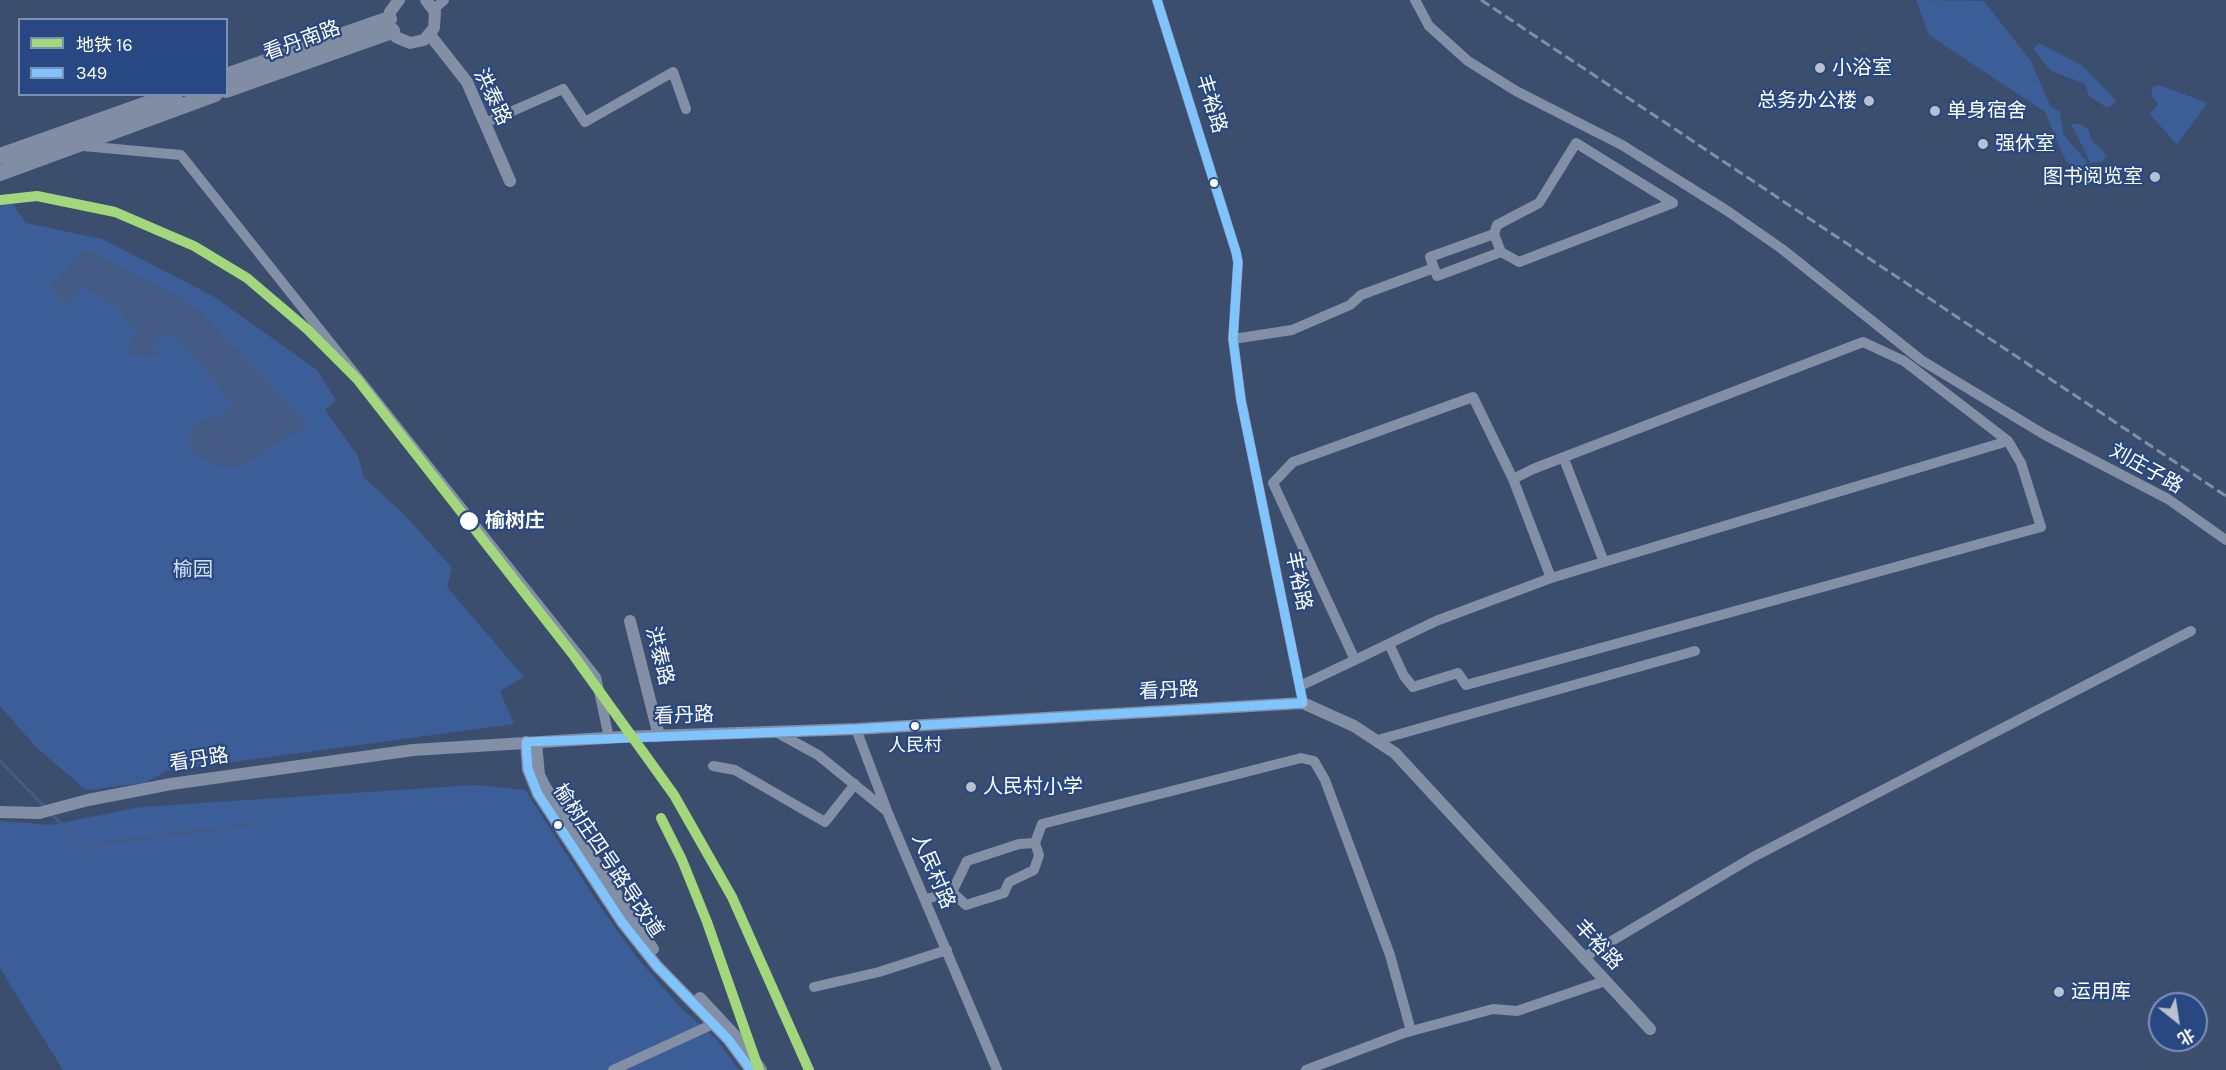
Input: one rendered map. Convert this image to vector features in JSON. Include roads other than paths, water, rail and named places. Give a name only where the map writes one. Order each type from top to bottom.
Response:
[{"type":"main road","name":"看丹南路","points":[[228,75],[390,25]]},
{"type":"main road","name":"看丹南路","points":[[228,89],[390,25]]},
{"type":"main road","points":[[0,156],[169,96]]},
{"type":"main road","points":[[0,173],[210,96]]},
{"type":"street","points":[[399,0],[392,6],[390,25],[402,41],[410,43],[430,35],[436,20],[430,5],[444,0]]},
{"type":"street","name":"丰裕路","points":[[1157,0],[1236,252],[1238,262],[1233,339],[1249,444],[1303,703],[1329,713],[1377,740],[1410,769],[1650,1029]]},
{"type":"street","name":"刘庄子路","points":[[1415,0],[1430,26],[1468,61],[1516,91],[1622,145],[1726,210],[1782,249],[1921,360],[2045,435],[2168,499],[2226,540]]},
{"type":"street","name":"洪泰路","points":[[430,35],[467,82],[510,181]]},
{"type":"street","points":[[485,123],[563,88],[585,122],[673,72],[686,110]]},
{"type":"street","points":[[1576,143],[1673,203],[1519,262],[1501,252],[1494,234],[1497,225],[1539,202],[1576,143]]},
{"type":"street","points":[[76,145],[181,155],[596,677],[609,738]]},
{"type":"street","points":[[1494,234],[1430,257],[1437,276],[1501,252]]},
{"type":"street","points":[[1233,339],[1292,330],[1350,305],[1361,295],[1434,268]]},
{"type":"street","points":[[1389,644],[1404,676],[1413,687],[1458,673],[1466,685],[2040,527],[2021,463],[2008,441],[1904,361],[1863,342],[1644,425],[1513,479]]},
{"type":"street","points":[[1355,660],[1274,483],[1293,462],[1473,397],[1513,479],[1551,578]]},
{"type":"street","points":[[1300,686],[1436,621],[1551,578],[2008,441]]},
{"type":"street","points":[[1564,459],[1604,562]]},
{"type":"street","name":"洪泰路","points":[[630,621],[659,736]]},
{"type":"street","points":[[1583,958],[1754,857],[2191,631]]},
{"type":"street","points":[[1377,740],[1695,651]]},
{"type":"street","name":"看丹路","points":[[0,812],[39,813],[171,784],[340,758],[413,750],[609,738],[856,729],[1303,703]]},
{"type":"street","points":[[856,729],[887,811]]},
{"type":"street","name":"人民村路","points":[[778,733],[818,756],[887,811],[997,1070]]},
{"type":"street","name":"榆树庄四号路导改道","points":[[531,743],[528,769],[538,794],[622,922],[657,966],[713,1024],[751,1070]]},
{"type":"street","name":"榆树庄四号路导改道","points":[[531,743],[545,787],[629,917],[655,951],[729,1028],[761,1070]]},
{"type":"street","points":[[952,891],[966,905],[1004,893],[1009,882],[1034,870],[1039,855],[1035,843],[1042,824],[1301,758],[1314,761],[1325,780],[1390,955],[1411,1031]]},
{"type":"street","points":[[713,766],[735,770],[825,822],[855,784]]},
{"type":"street","points":[[926,899],[952,891],[967,861],[1019,844],[1035,843]]},
{"type":"street","points":[[814,987],[879,972],[947,950]]},
{"type":"street","points":[[1306,1070],[1411,1031],[1493,1010],[1517,1011],[1605,981]]},
{"type":"street","points":[[613,1070],[713,1024]]},
{"type":"waterway","points":[[0,761],[45,807]]},
{"type":"waterway","points":[[51,814],[79,841],[90,845],[261,823]]},
{"type":"railway","points":[[1481,0],[2226,496]]},
{"type":"metro line","name":"16","points":[[0,200],[37,196],[115,212],[194,246],[247,278],[307,329],[357,379],[574,656],[674,795],[732,897],[809,1070]]},
{"type":"metro line","name":"16","points":[[661,818],[682,860],[707,922],[759,1070]]},
{"type":"place","name":"小浴室","points":[[1820,68]]},
{"type":"place","name":"总务办公楼","points":[[1869,101]]},
{"type":"place","name":"单身宿舍","points":[[1935,111]]},
{"type":"place","name":"强休室","points":[[1983,144]]},
{"type":"place","name":"图书阅览室","points":[[2155,177]]},
{"type":"place","name":"榆树庄","points":[[469,521]]},
{"type":"place","name":"人民村","points":[[915,726]]},
{"type":"place","name":"人民村小学","points":[[971,787]]},
{"type":"place","name":"运用库","points":[[2059,992]]},
{"type":"park label","name":"榆园","points":[[193,570]]}]
